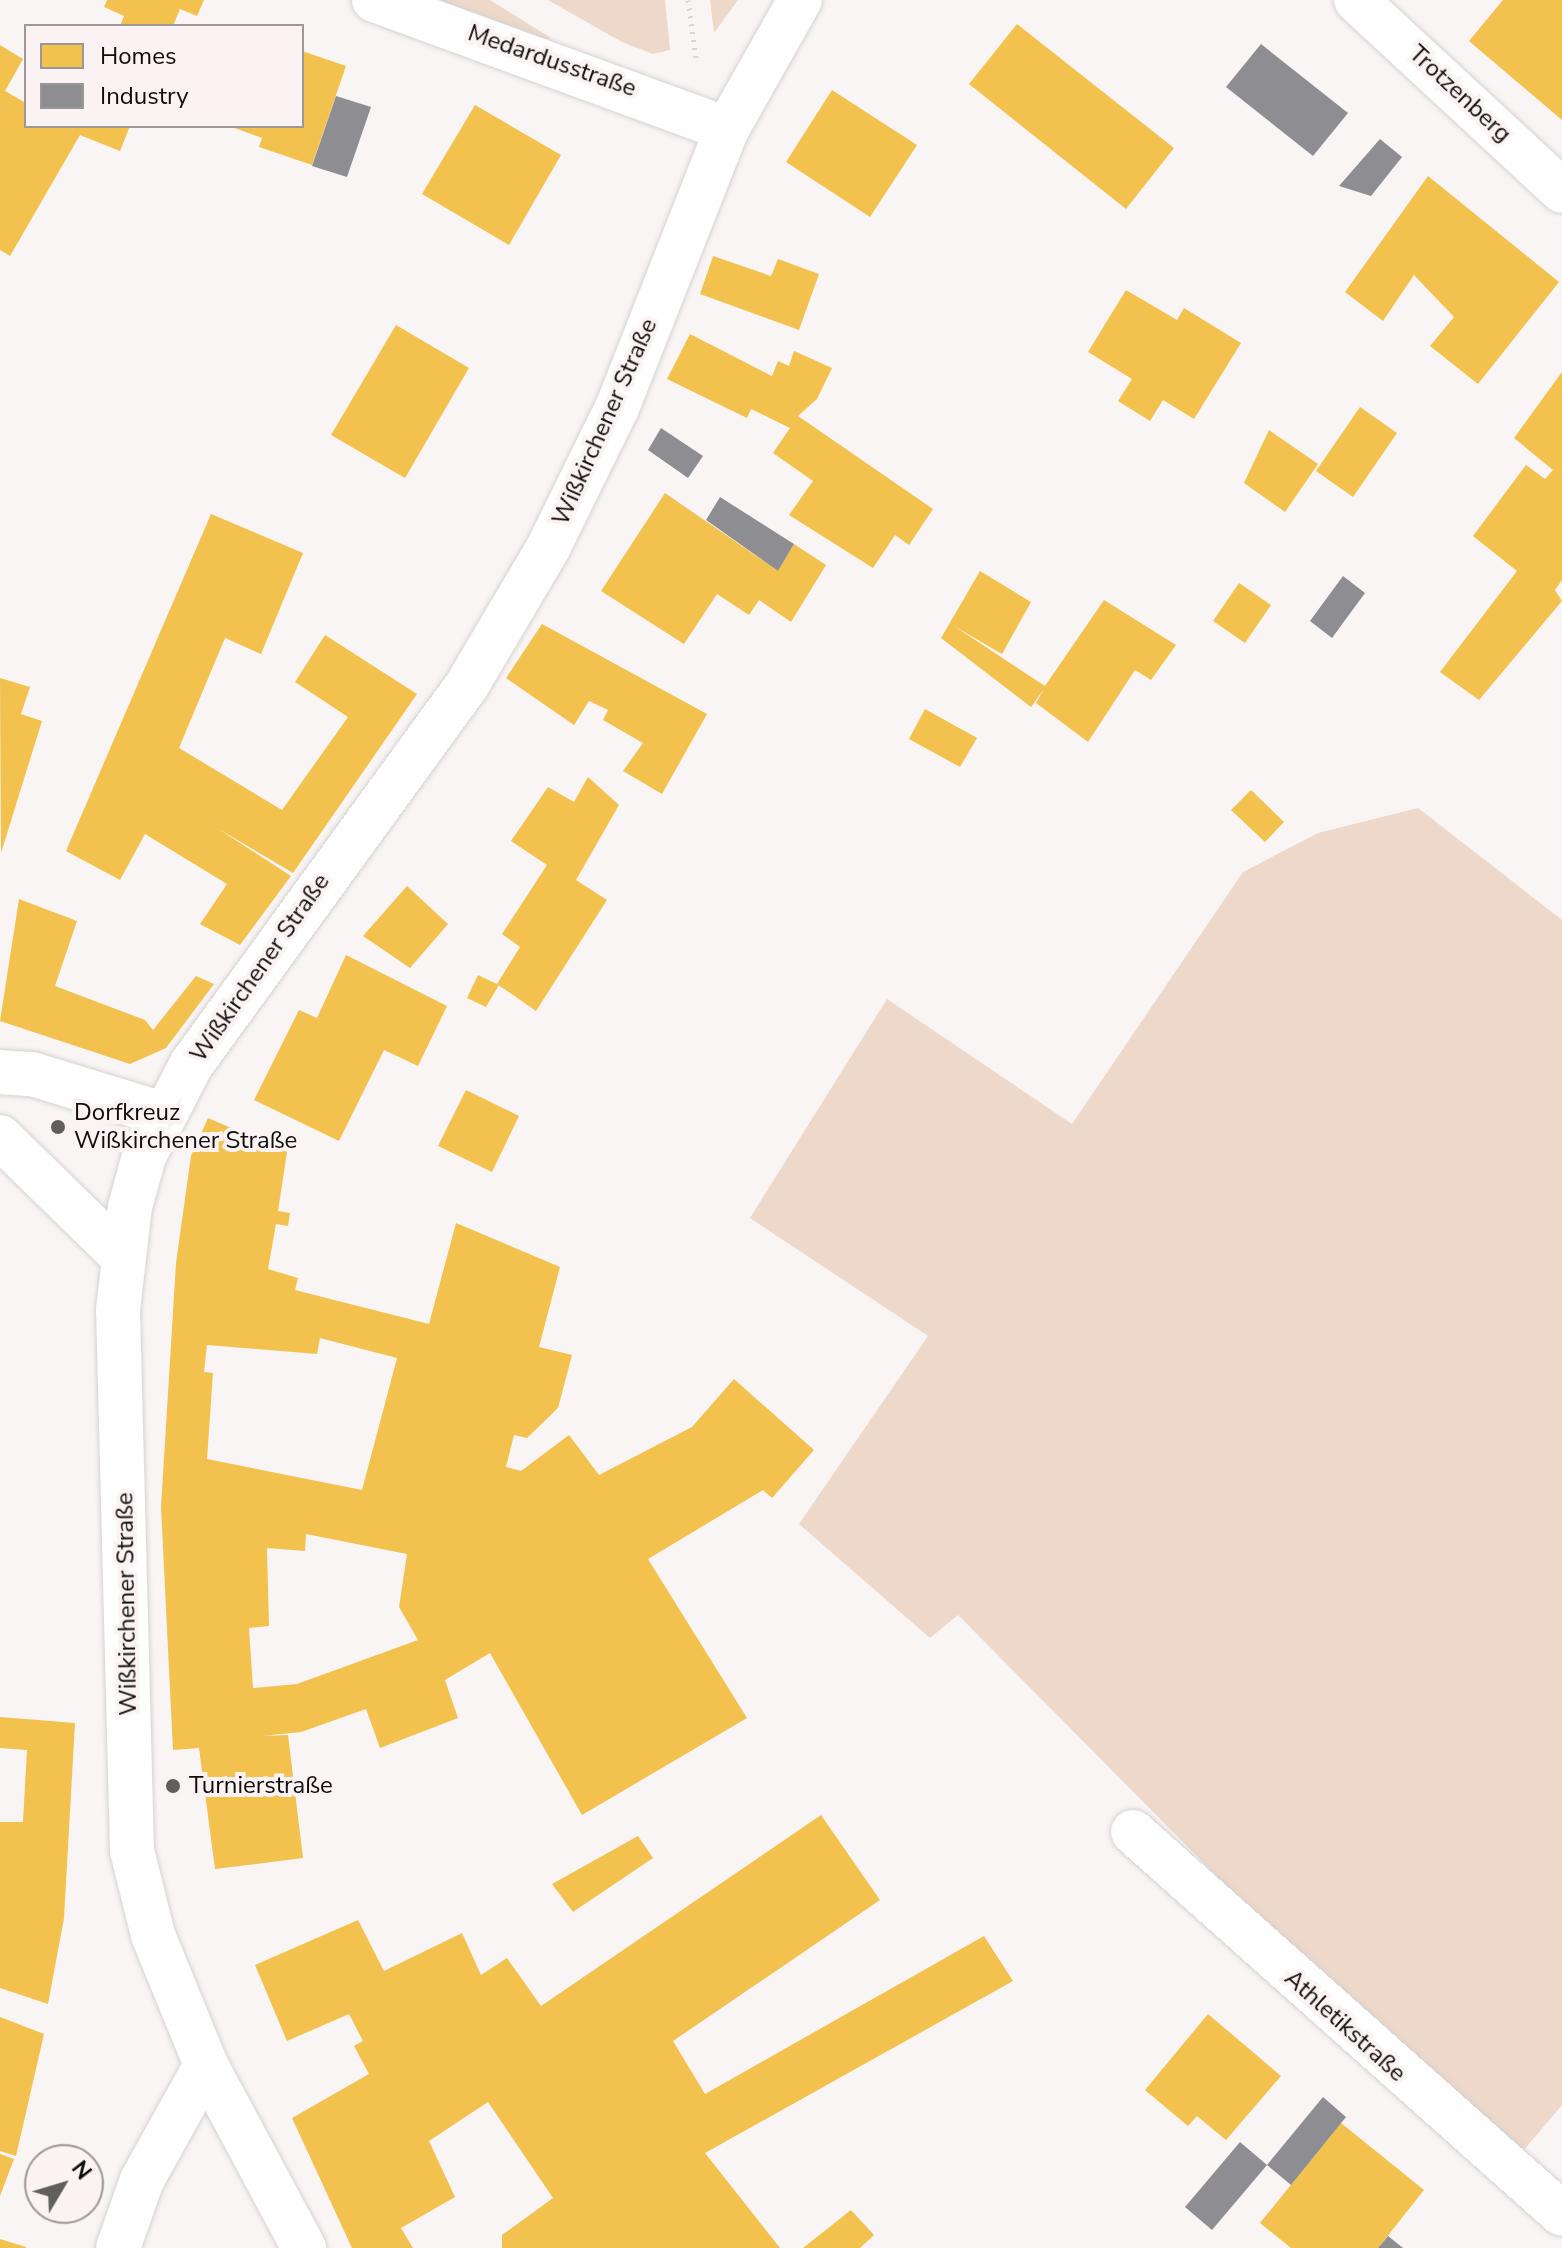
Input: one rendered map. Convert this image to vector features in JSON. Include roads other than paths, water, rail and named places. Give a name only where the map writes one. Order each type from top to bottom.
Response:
[{"type":"street","name":"Medardusstraße","points":[[374,0],[727,129]]},
{"type":"street","name":"Wißkirchener Straße","points":[[304,2248],[206,2065],[153,1935],[132,1851],[122,1256],[144,1156],[163,1114],[252,974],[507,622],[617,408],[727,129],[800,0]]},
{"type":"street","name":"Trotzenberg","points":[[1356,0],[1562,191]]},
{"type":"street","points":[[0,1072],[32,1074],[163,1114]]},
{"type":"street","points":[[0,1137],[122,1256]]},
{"type":"street","name":"Athletikstraße","points":[[1133,1832],[1562,2214]]},
{"type":"street","points":[[118,2248],[142,2180],[206,2065]]},
{"type":"place","name":"Dorfkreuz Wißkirchener Straße","points":[[58,1127]]},
{"type":"place","name":"Turnierstraße","points":[[173,1786]]}]
